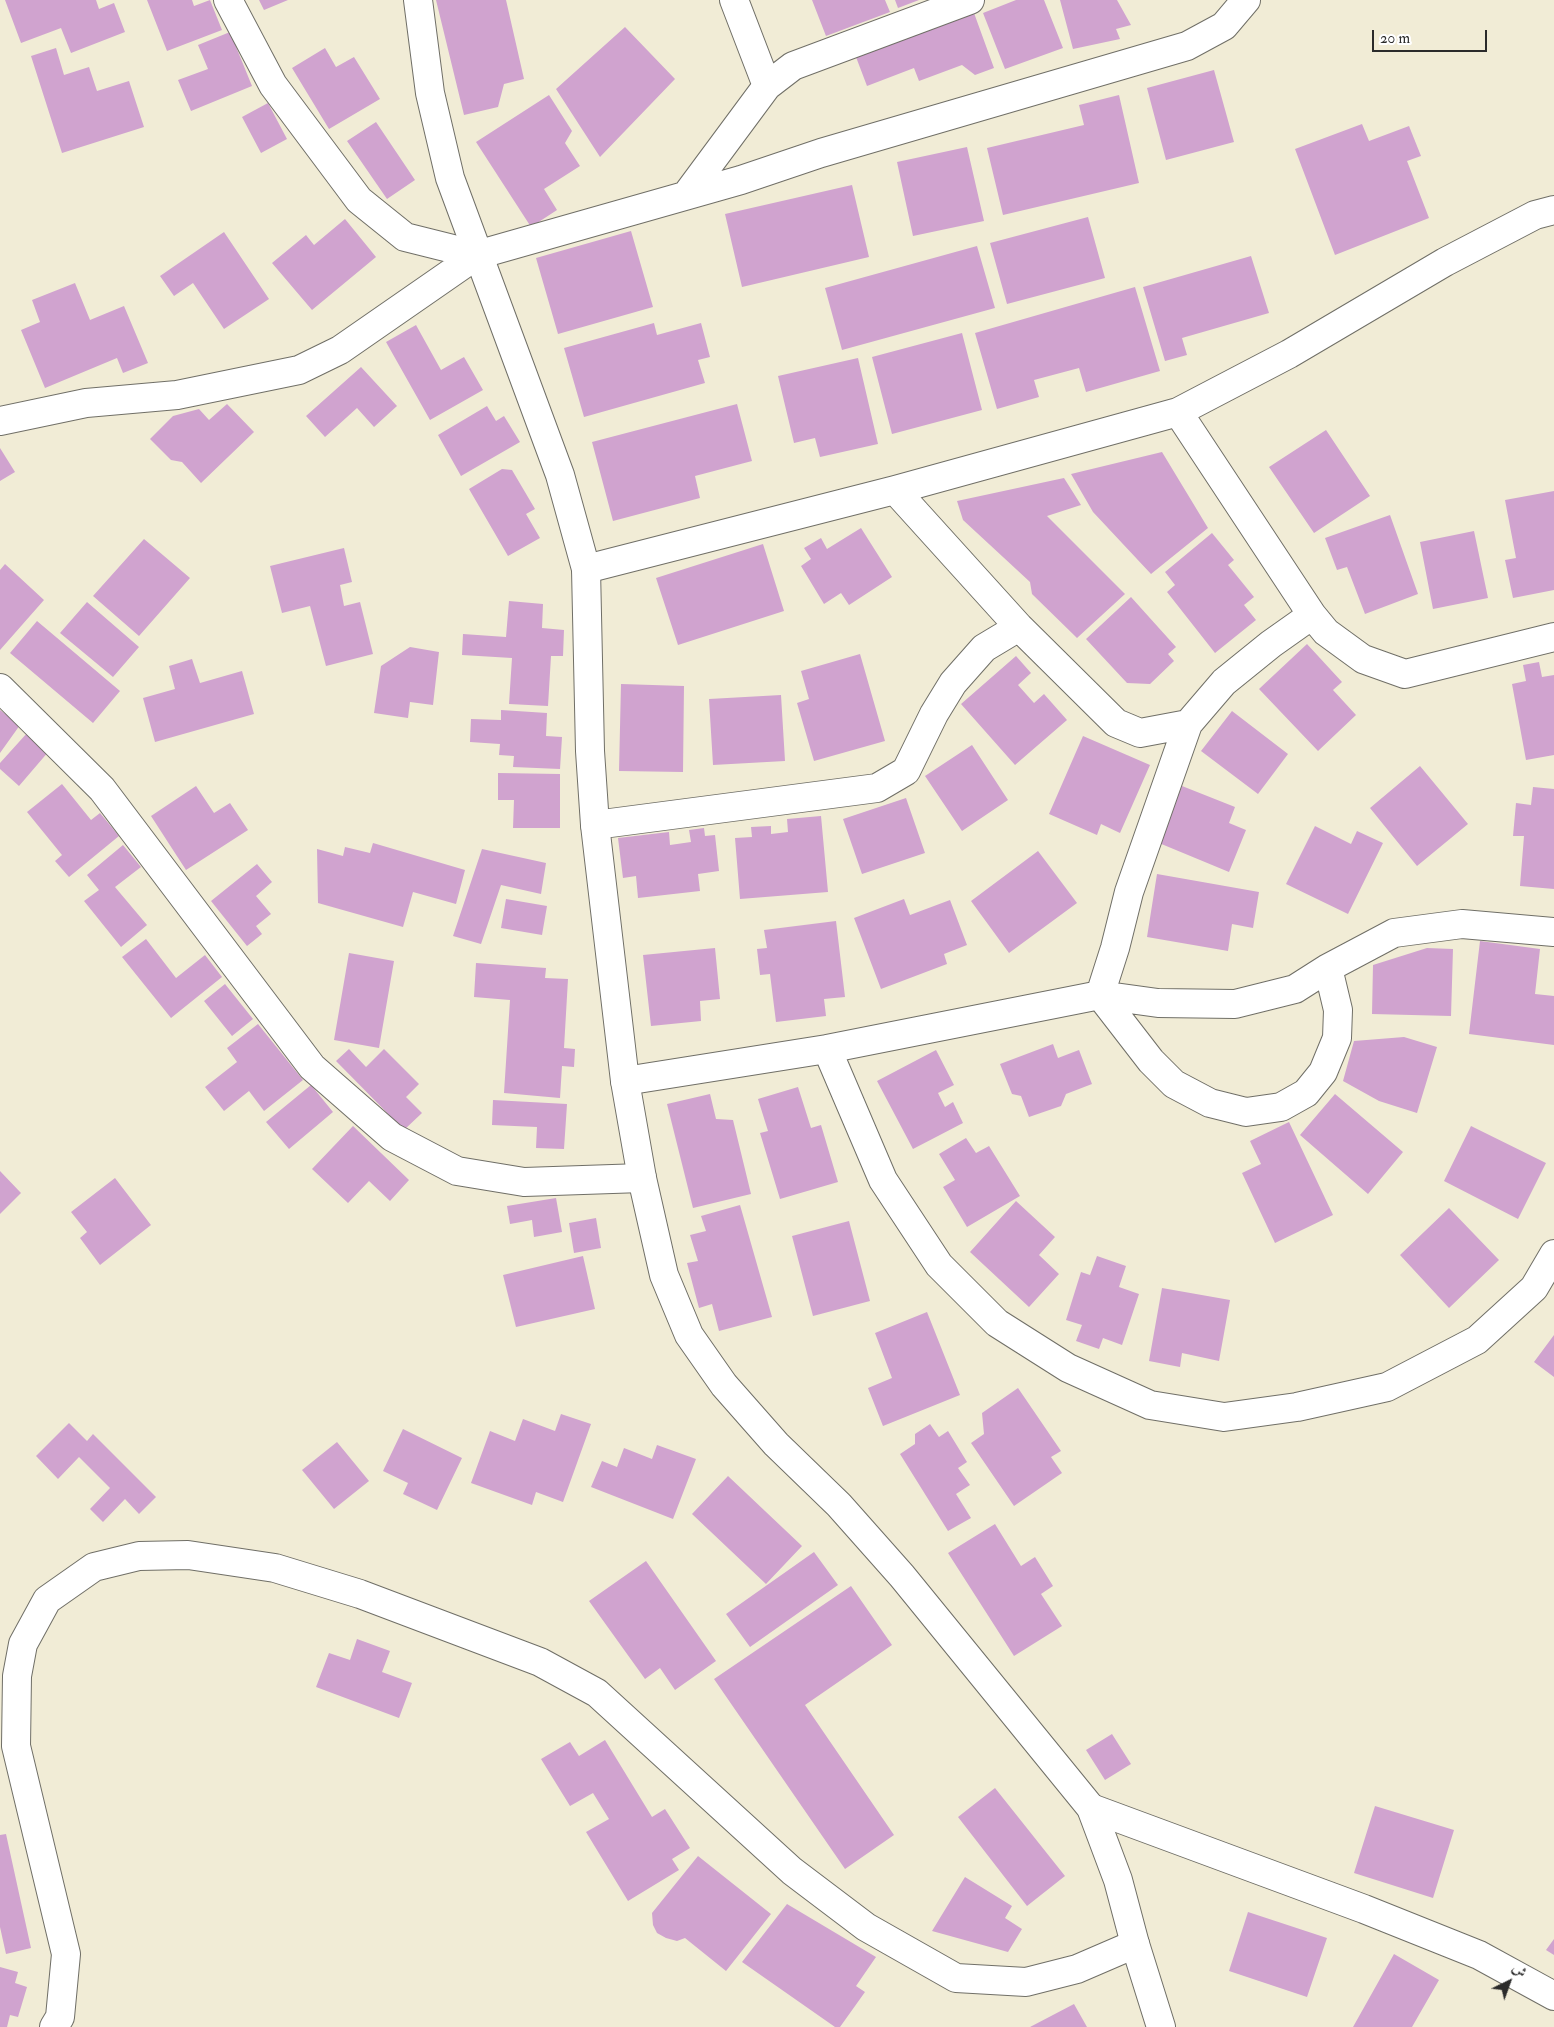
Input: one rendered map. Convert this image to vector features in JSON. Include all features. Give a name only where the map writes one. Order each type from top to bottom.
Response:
[{"type":"street","points":[[228,0],[273,84],[359,200],[405,237],[478,255]]},
{"type":"street","points":[[418,0],[430,93],[450,178],[560,475],[586,569],[590,751],[595,825],[625,1081],[642,1178],[668,1284],[689,1336],[724,1385],[776,1444],[839,1506],[902,1576],[1091,1808],[1118,1880],[1135,1944],[1161,2027]]},
{"type":"street","points":[[734,0],[767,86]]},
{"type":"street","points":[[688,194],[767,86],[793,66],[970,0]]},
{"type":"street","points":[[0,421],[86,403],[176,395],[298,370],[340,350],[478,255],[741,180],[821,153],[1188,46],[1224,26],[1246,0]]},
{"type":"street","points":[[586,569],[895,490],[1178,412],[1289,354],[1445,262],[1535,215],[1554,210]]},
{"type":"street","points":[[1178,412],[1312,615],[1326,632],[1363,659],[1404,674],[1554,637]]},
{"type":"street","points":[[895,490],[1019,627],[1116,722],[1140,733],[1188,724]]},
{"type":"street","points":[[1100,995],[1116,948],[1129,892],[1188,724],[1224,682],[1271,644],[1312,615]]},
{"type":"street","points":[[595,825],[877,788],[906,771],[934,714],[953,683],[984,648],[1019,627]]},
{"type":"street","points":[[0,688],[102,789],[312,1067],[392,1137],[457,1171],[524,1182],[642,1178]]},
{"type":"street","points":[[625,1081],[827,1049],[1100,995],[1158,1003],[1235,1004],[1294,989],[1328,968],[1394,934],[1462,924],[1554,932]]},
{"type":"street","points":[[1100,995],[1151,1061],[1174,1084],[1210,1103],[1246,1112],[1281,1108],[1306,1093],[1323,1072],[1337,1038],[1338,1010],[1328,968]]},
{"type":"street","points":[[827,1049],[884,1180],[939,1265],[997,1323],[1068,1368],[1150,1405],[1224,1417],[1297,1407],[1387,1387],[1477,1340],[1534,1288],[1554,1254]]},
{"type":"street","points":[[54,2027],[60,2017],[66,1954],[16,1746],[16,1676],[23,1644],[47,1600],[94,1567],[139,1556],[188,1555],[275,1568],[360,1594],[540,1662],[597,1694],[792,1871],[866,1927],[956,1978],[1026,1982],[1077,1970],[1135,1944]]},
{"type":"street","points":[[1091,1808],[1364,1909],[1479,1955],[1554,1996]]},
{"type":"building","points":[[5,0],[96,0],[99,9],[114,3],[125,32],[71,53],[61,28],[21,43]]},
{"type":"building","points":[[147,0],[192,0],[194,6],[210,0],[222,30],[167,51]]},
{"type":"building","points":[[259,0],[288,0],[264,10]]},
{"type":"building","points":[[436,0],[506,0],[524,79],[504,84],[498,107],[464,115]]},
{"type":"building","points":[[812,0],[885,0],[890,12],[826,36]]},
{"type":"building","points":[[895,0],[919,0],[898,8]]},
{"type":"building","points":[[1016,0],[1044,0],[1063,48],[1005,69],[983,13]]},
{"type":"building","points":[[1060,0],[1117,0],[1131,25],[1116,29],[1120,39],[1073,49]]},
{"type":"building","points":[[974,13],[994,68],[975,75],[962,65],[919,81],[914,68],[867,86],[856,57]]},
{"type":"building","points":[[625,27],[675,79],[600,157],[556,89]]},
{"type":"building","points":[[230,32],[252,86],[191,111],[178,80],[208,69],[198,45]]},
{"type":"building","points":[[56,48],[64,75],[89,67],[97,91],[129,81],[144,127],[62,153],[31,56]]},
{"type":"building","points":[[325,48],[336,67],[354,57],[380,99],[329,129],[292,68]]},
{"type":"building","points":[[1214,70],[1234,142],[1166,160],[1147,88]]},
{"type":"building","points":[[549,95],[572,131],[565,143],[580,166],[544,189],[557,210],[531,227],[476,142]]},
{"type":"building","points":[[1119,95],[1139,183],[1003,215],[987,148],[1084,125],[1079,105]]},
{"type":"building","points":[[268,103],[287,139],[261,153],[242,117]]},
{"type":"building","points":[[376,122],[415,180],[387,199],[347,141]]},
{"type":"building","points":[[1362,124],[1369,141],[1409,126],[1421,156],[1407,161],[1429,218],[1335,255],[1295,149]]},
{"type":"building","points":[[967,147],[984,221],[913,236],[897,162]]},
{"type":"building","points":[[852,185],[869,257],[742,287],[725,214]]},
{"type":"building","points":[[1088,217],[1105,278],[1007,304],[990,243]]},
{"type":"building","points":[[345,219],[376,257],[312,310],[272,263],[306,235],[314,245]]},
{"type":"building","points":[[631,231],[653,307],[558,334],[536,258]]},
{"type":"building","points":[[224,232],[269,299],[224,329],[193,283],[174,296],[160,276]]},
{"type":"building","points":[[977,246],[995,308],[842,350],[825,288]]},
{"type":"building","points":[[1251,256],[1269,313],[1182,338],[1187,355],[1165,361],[1143,287]]},
{"type":"building","points":[[75,283],[90,320],[124,306],[148,363],[123,373],[117,358],[45,388],[21,330],[40,322],[32,300]]},
{"type":"building","points":[[1135,287],[1160,371],[1086,392],[1079,368],[1034,380],[1039,397],[997,409],[975,333]]},
{"type":"building","points":[[654,323],[657,335],[701,323],[710,357],[698,360],[705,383],[584,417],[564,348]]},
{"type":"building","points":[[416,325],[441,370],[464,357],[483,390],[430,420],[386,342]]},
{"type":"building","points":[[962,333],[982,410],[892,434],[872,357]]},
{"type":"building","points":[[858,358],[878,444],[820,457],[815,438],[794,443],[778,376]]},
{"type":"building","points":[[361,367],[397,406],[374,427],[357,408],[325,437],[306,416]]},
{"type":"building","points":[[227,404],[254,432],[201,483],[182,462],[171,460],[150,439],[173,416],[199,409],[209,420]]},
{"type":"building","points":[[737,404],[752,461],[695,476],[700,498],[613,521],[592,442]]},
{"type":"building","points":[[487,406],[496,421],[504,416],[520,442],[461,476],[438,435]]},
{"type":"building","points":[[1326,430],[1370,496],[1314,533],[1269,467]]},
{"type":"building","points":[[0,448],[15,472],[0,481]]},
{"type":"building","points":[[1162,452],[1208,528],[1151,574],[1093,512],[1071,474]]},
{"type":"building","points":[[502,469],[512,470],[535,509],[526,514],[540,538],[508,556],[469,489]]},
{"type":"building","points":[[1064,478],[1081,505],[1047,516],[1125,594],[1077,638],[1032,594],[1030,582],[963,520],[957,501]]},
{"type":"building","points":[[1554,491],[1554,590],[1513,598],[1505,560],[1516,558],[1505,500]]},
{"type":"building","points":[[1390,515],[1418,594],[1365,614],[1347,567],[1337,570],[1325,538]]},
{"type":"building","points":[[861,528],[892,577],[849,605],[841,593],[824,604],[801,566],[811,559],[804,548],[821,538],[827,549]]},
{"type":"building","points":[[1474,531],[1488,598],[1433,609],[1420,542]]},
{"type":"building","points":[[1212,533],[1234,560],[1228,565],[1254,597],[1244,605],[1256,620],[1215,653],[1167,592],[1175,585],[1165,572]]},
{"type":"building","points":[[144,539],[190,578],[139,636],[93,596]]},
{"type":"building","points":[[763,544],[784,611],[678,645],[656,578]]},
{"type":"building","points":[[344,548],[352,582],[340,585],[344,606],[360,602],[373,654],[326,666],[310,606],[282,613],[270,566]]},
{"type":"building","points":[[5,564],[44,600],[0,650],[0,570]]},
{"type":"building","points":[[1131,597],[1176,647],[1168,654],[1174,661],[1150,684],[1127,683],[1086,639]]},
{"type":"building","points":[[509,601],[543,604],[542,628],[564,630],[563,656],[551,656],[548,706],[509,704],[512,658],[462,655],[463,634],[506,637]]},
{"type":"building","points":[[87,602],[139,647],[113,677],[60,633]]},
{"type":"building","points":[[37,621],[120,691],[93,723],[10,653]]},
{"type":"building","points":[[1307,644],[1342,682],[1333,690],[1356,715],[1318,751],[1259,689]]},
{"type":"building","points":[[410,647],[439,652],[433,705],[410,702],[408,718],[374,713],[381,666]]},
{"type":"building","points":[[860,654],[885,741],[814,761],[797,703],[809,699],[801,671]]},
{"type":"building","points":[[1016,656],[1031,673],[1018,685],[1034,703],[1044,694],[1067,720],[1015,765],[961,704]]},
{"type":"building","points":[[192,659],[200,683],[242,671],[254,714],[155,742],[143,698],[175,689],[169,666]]},
{"type":"building","points":[[1539,662],[1542,677],[1554,675],[1554,755],[1526,760],[1512,684],[1526,681],[1523,665]]},
{"type":"building","points":[[621,684],[684,686],[683,772],[619,771]]},
{"type":"building","points":[[781,695],[785,761],[713,765],[709,699]]},
{"type":"building","points":[[0,710],[20,725],[0,753]]},
{"type":"building","points":[[501,710],[547,713],[546,736],[562,737],[560,769],[513,767],[514,756],[499,755],[500,744],[470,742],[471,719],[501,720]]},
{"type":"building","points":[[1232,711],[1288,754],[1258,794],[1201,751]]},
{"type":"building","points":[[28,732],[49,751],[19,786],[0,769],[0,763]]},
{"type":"building","points":[[1083,736],[1150,765],[1120,833],[1101,824],[1097,835],[1049,814]]},
{"type":"building","points":[[972,745],[1008,800],[962,831],[925,776]]},
{"type":"building","points":[[1420,766],[1468,824],[1417,866],[1370,808]]},
{"type":"building","points":[[498,773],[560,774],[560,828],[513,828],[514,800],[498,800]]},
{"type":"building","points":[[62,784],[91,820],[100,813],[119,836],[69,877],[55,861],[62,855],[27,812]]},
{"type":"building","points":[[196,786],[214,813],[230,803],[248,830],[186,870],[151,816]]},
{"type":"building","points":[[1182,786],[1235,807],[1229,823],[1246,830],[1229,872],[1159,843]]},
{"type":"building","points":[[1533,787],[1554,789],[1554,889],[1520,886],[1524,836],[1513,836],[1516,803],[1531,805]]},
{"type":"building","points":[[906,798],[925,853],[862,874],[843,819]]},
{"type":"building","points":[[821,816],[828,892],[740,899],[735,838],[752,837],[751,827],[771,826],[771,834],[788,832],[787,819]]},
{"type":"building","points":[[1315,826],[1351,844],[1357,831],[1383,843],[1348,914],[1286,884]]},
{"type":"building","points":[[704,828],[705,836],[715,835],[719,871],[698,874],[700,891],[638,898],[636,876],[623,878],[618,838],[669,832],[670,845],[691,842],[689,830]]},
{"type":"building","points":[[373,843],[465,870],[456,904],[413,892],[403,927],[318,903],[317,849],[343,856],[345,847],[370,853]]},
{"type":"building","points":[[123,845],[141,867],[115,887],[147,925],[121,947],[84,901],[99,890],[87,875]]},
{"type":"building","points":[[482,849],[546,863],[541,894],[501,885],[481,944],[453,936]]},
{"type":"building","points":[[1038,851],[1077,903],[1009,953],[971,901]]},
{"type":"building","points":[[257,864],[272,882],[256,896],[271,914],[256,926],[262,934],[247,946],[211,901]]},
{"type":"building","points":[[1157,874],[1259,892],[1253,928],[1232,924],[1228,951],[1147,937]]},
{"type":"building","points":[[506,899],[547,906],[542,935],[501,928]]},
{"type":"building","points":[[904,899],[910,915],[950,900],[967,945],[944,954],[947,964],[881,989],[854,918]]},
{"type":"building","points":[[836,921],[845,997],[824,999],[826,1016],[776,1022],[770,974],[760,975],[757,949],[767,948],[764,930]]},
{"type":"building","points":[[146,939],[176,978],[205,955],[222,977],[171,1018],[122,957]]},
{"type":"building","points":[[1480,941],[1540,949],[1535,994],[1554,996],[1554,1045],[1469,1034]]},
{"type":"building","points":[[715,948],[720,999],[700,1001],[701,1021],[651,1026],[643,955]]},
{"type":"building","points":[[1427,948],[1453,949],[1451,1016],[1372,1014],[1373,965]]},
{"type":"building","points":[[349,953],[394,961],[379,1048],[334,1040]]},
{"type":"building","points":[[476,963],[546,968],[545,978],[568,979],[564,1048],[575,1049],[574,1067],[562,1066],[560,1098],[504,1093],[510,1000],[474,997]]},
{"type":"building","points":[[225,984],[253,1019],[232,1036],[204,1001]]},
{"type":"building","points":[[258,1024],[303,1080],[264,1111],[249,1091],[224,1111],[205,1087],[237,1062],[227,1048]]},
{"type":"building","points":[[1404,1037],[1437,1047],[1417,1113],[1379,1101],[1343,1081],[1354,1041]]},
{"type":"building","points":[[1053,1044],[1058,1058],[1079,1050],[1092,1084],[1066,1094],[1061,1106],[1029,1117],[1021,1096],[1012,1094],[1000,1064]]},
{"type":"building","points":[[349,1049],[366,1067],[384,1049],[419,1084],[406,1097],[422,1113],[404,1130],[336,1061]]},
{"type":"building","points":[[936,1050],[954,1085],[938,1093],[945,1107],[953,1102],[963,1123],[913,1149],[877,1081]]},
{"type":"building","points":[[311,1085],[333,1112],[289,1149],[266,1122]]},
{"type":"building","points":[[798,1087],[811,1128],[821,1125],[838,1182],[780,1199],[760,1133],[768,1131],[758,1099]]},
{"type":"building","points":[[710,1094],[716,1119],[733,1120],[751,1194],[693,1208],[667,1104]]},
{"type":"building","points":[[1335,1094],[1403,1152],[1368,1194],[1300,1135]]},
{"type":"building","points":[[493,1100],[567,1104],[564,1149],[536,1148],[537,1127],[492,1125]]},
{"type":"building","points":[[1289,1122],[1333,1215],[1275,1243],[1242,1173],[1261,1164],[1250,1141]]},
{"type":"building","points":[[353,1126],[409,1180],[390,1201],[369,1181],[348,1203],[312,1169]]},
{"type":"building","points":[[1471,1126],[1546,1163],[1518,1219],[1444,1181]]},
{"type":"building","points":[[966,1138],[976,1153],[989,1146],[1020,1196],[967,1227],[943,1187],[955,1180],[939,1154]]},
{"type":"building","points":[[0,1171],[21,1193],[0,1214]]},
{"type":"building","points":[[115,1178],[151,1225],[100,1265],[80,1238],[87,1232],[71,1212]]},
{"type":"building","points":[[556,1198],[562,1232],[534,1237],[532,1220],[510,1224],[507,1206]]},
{"type":"building","points":[[1016,1201],[1055,1237],[1039,1255],[1059,1274],[1029,1307],[970,1252]]},
{"type":"building","points":[[740,1205],[772,1317],[719,1331],[712,1304],[699,1308],[687,1263],[698,1261],[690,1235],[706,1231],[701,1216]]},
{"type":"building","points":[[1449,1208],[1499,1260],[1449,1308],[1400,1255]]},
{"type":"building","points":[[596,1218],[601,1248],[574,1253],[569,1223]]},
{"type":"building","points":[[849,1221],[870,1301],[813,1316],[792,1236]]},
{"type":"building","points":[[583,1256],[595,1309],[516,1327],[503,1275]]},
{"type":"building","points":[[1097,1256],[1126,1266],[1119,1287],[1139,1294],[1122,1345],[1103,1338],[1099,1349],[1076,1341],[1082,1325],[1066,1320],[1081,1272],[1090,1275]]},
{"type":"building","points":[[1162,1288],[1230,1300],[1219,1361],[1182,1353],[1180,1367],[1149,1361]]},
{"type":"building","points":[[927,1312],[960,1395],[883,1426],[868,1388],[892,1378],[875,1333]]},
{"type":"building","points":[[1554,1335],[1554,1377],[1534,1362]]},
{"type":"building","points":[[1018,1388],[1061,1451],[1051,1457],[1062,1473],[1014,1506],[971,1443],[984,1434],[982,1413]]},
{"type":"building","points":[[561,1414],[591,1424],[563,1502],[536,1492],[532,1505],[471,1483],[490,1431],[515,1441],[523,1419],[555,1431]]},
{"type":"building","points":[[69,1423],[87,1441],[93,1434],[156,1497],[139,1514],[125,1499],[103,1522],[90,1509],[110,1488],[79,1457],[58,1479],[36,1456]]},
{"type":"building","points":[[930,1424],[939,1437],[948,1431],[967,1462],[958,1468],[970,1485],[956,1494],[971,1518],[948,1531],[900,1454],[915,1444],[915,1434]]},
{"type":"building","points":[[403,1429],[462,1458],[437,1510],[403,1494],[408,1483],[383,1471]]},
{"type":"building","points":[[337,1442],[369,1481],[334,1509],[302,1470]]},
{"type":"building","points":[[657,1445],[696,1459],[673,1519],[591,1487],[602,1461],[617,1467],[624,1448],[652,1459]]},
{"type":"building","points":[[728,1476],[802,1546],[766,1584],[692,1514]]},
{"type":"building","points":[[995,1524],[1021,1566],[1035,1557],[1053,1586],[1041,1594],[1062,1626],[1014,1656],[948,1553]]},
{"type":"building","points":[[814,1552],[838,1585],[750,1647],[726,1614]]},
{"type":"building","points":[[646,1561],[716,1661],[675,1690],[660,1668],[645,1679],[589,1601]]},
{"type":"building","points":[[851,1586],[892,1645],[805,1705],[894,1835],[845,1869],[714,1679]]},
{"type":"building","points":[[357,1639],[390,1651],[382,1672],[412,1683],[399,1718],[316,1687],[329,1653],[350,1660]]},
{"type":"building","points":[[1112,1734],[1131,1764],[1105,1780],[1086,1750]]},
{"type":"building","points":[[605,1740],[652,1817],[665,1809],[690,1848],[672,1859],[679,1870],[628,1901],[586,1832],[609,1819],[593,1793],[570,1806],[541,1759],[570,1742],[579,1756]]},
{"type":"building","points":[[995,1788],[1065,1876],[1027,1906],[958,1817]]},
{"type":"building","points":[[1375,1806],[1454,1830],[1433,1898],[1354,1873]]},
{"type":"building","points":[[6,1834],[31,1948],[6,1954],[0,1927],[0,1835]]},
{"type":"building","points":[[698,1856],[771,1914],[726,1971],[685,1938],[677,1941],[666,1938],[657,1933],[653,1925],[652,1913]]},
{"type":"building","points":[[965,1877],[1012,1906],[1005,1918],[1022,1929],[1008,1952],[932,1931]]},
{"type":"building","points":[[787,1904],[876,1957],[856,1986],[865,1992],[840,2027],[835,2027],[742,1962]]},
{"type":"building","points":[[1248,1912],[1327,1938],[1307,1997],[1229,1971]]},
{"type":"building","points":[[1554,1939],[1554,1955],[1546,1950]]},
{"type":"building","points":[[1394,1954],[1439,1980],[1412,2027],[1353,2027]]},
{"type":"building","points":[[0,1967],[18,1972],[15,1983],[27,1987],[18,2017],[10,2015],[7,2027],[0,2027]]},
{"type":"building","points":[[1074,2004],[1087,2027],[1030,2027]]}]
